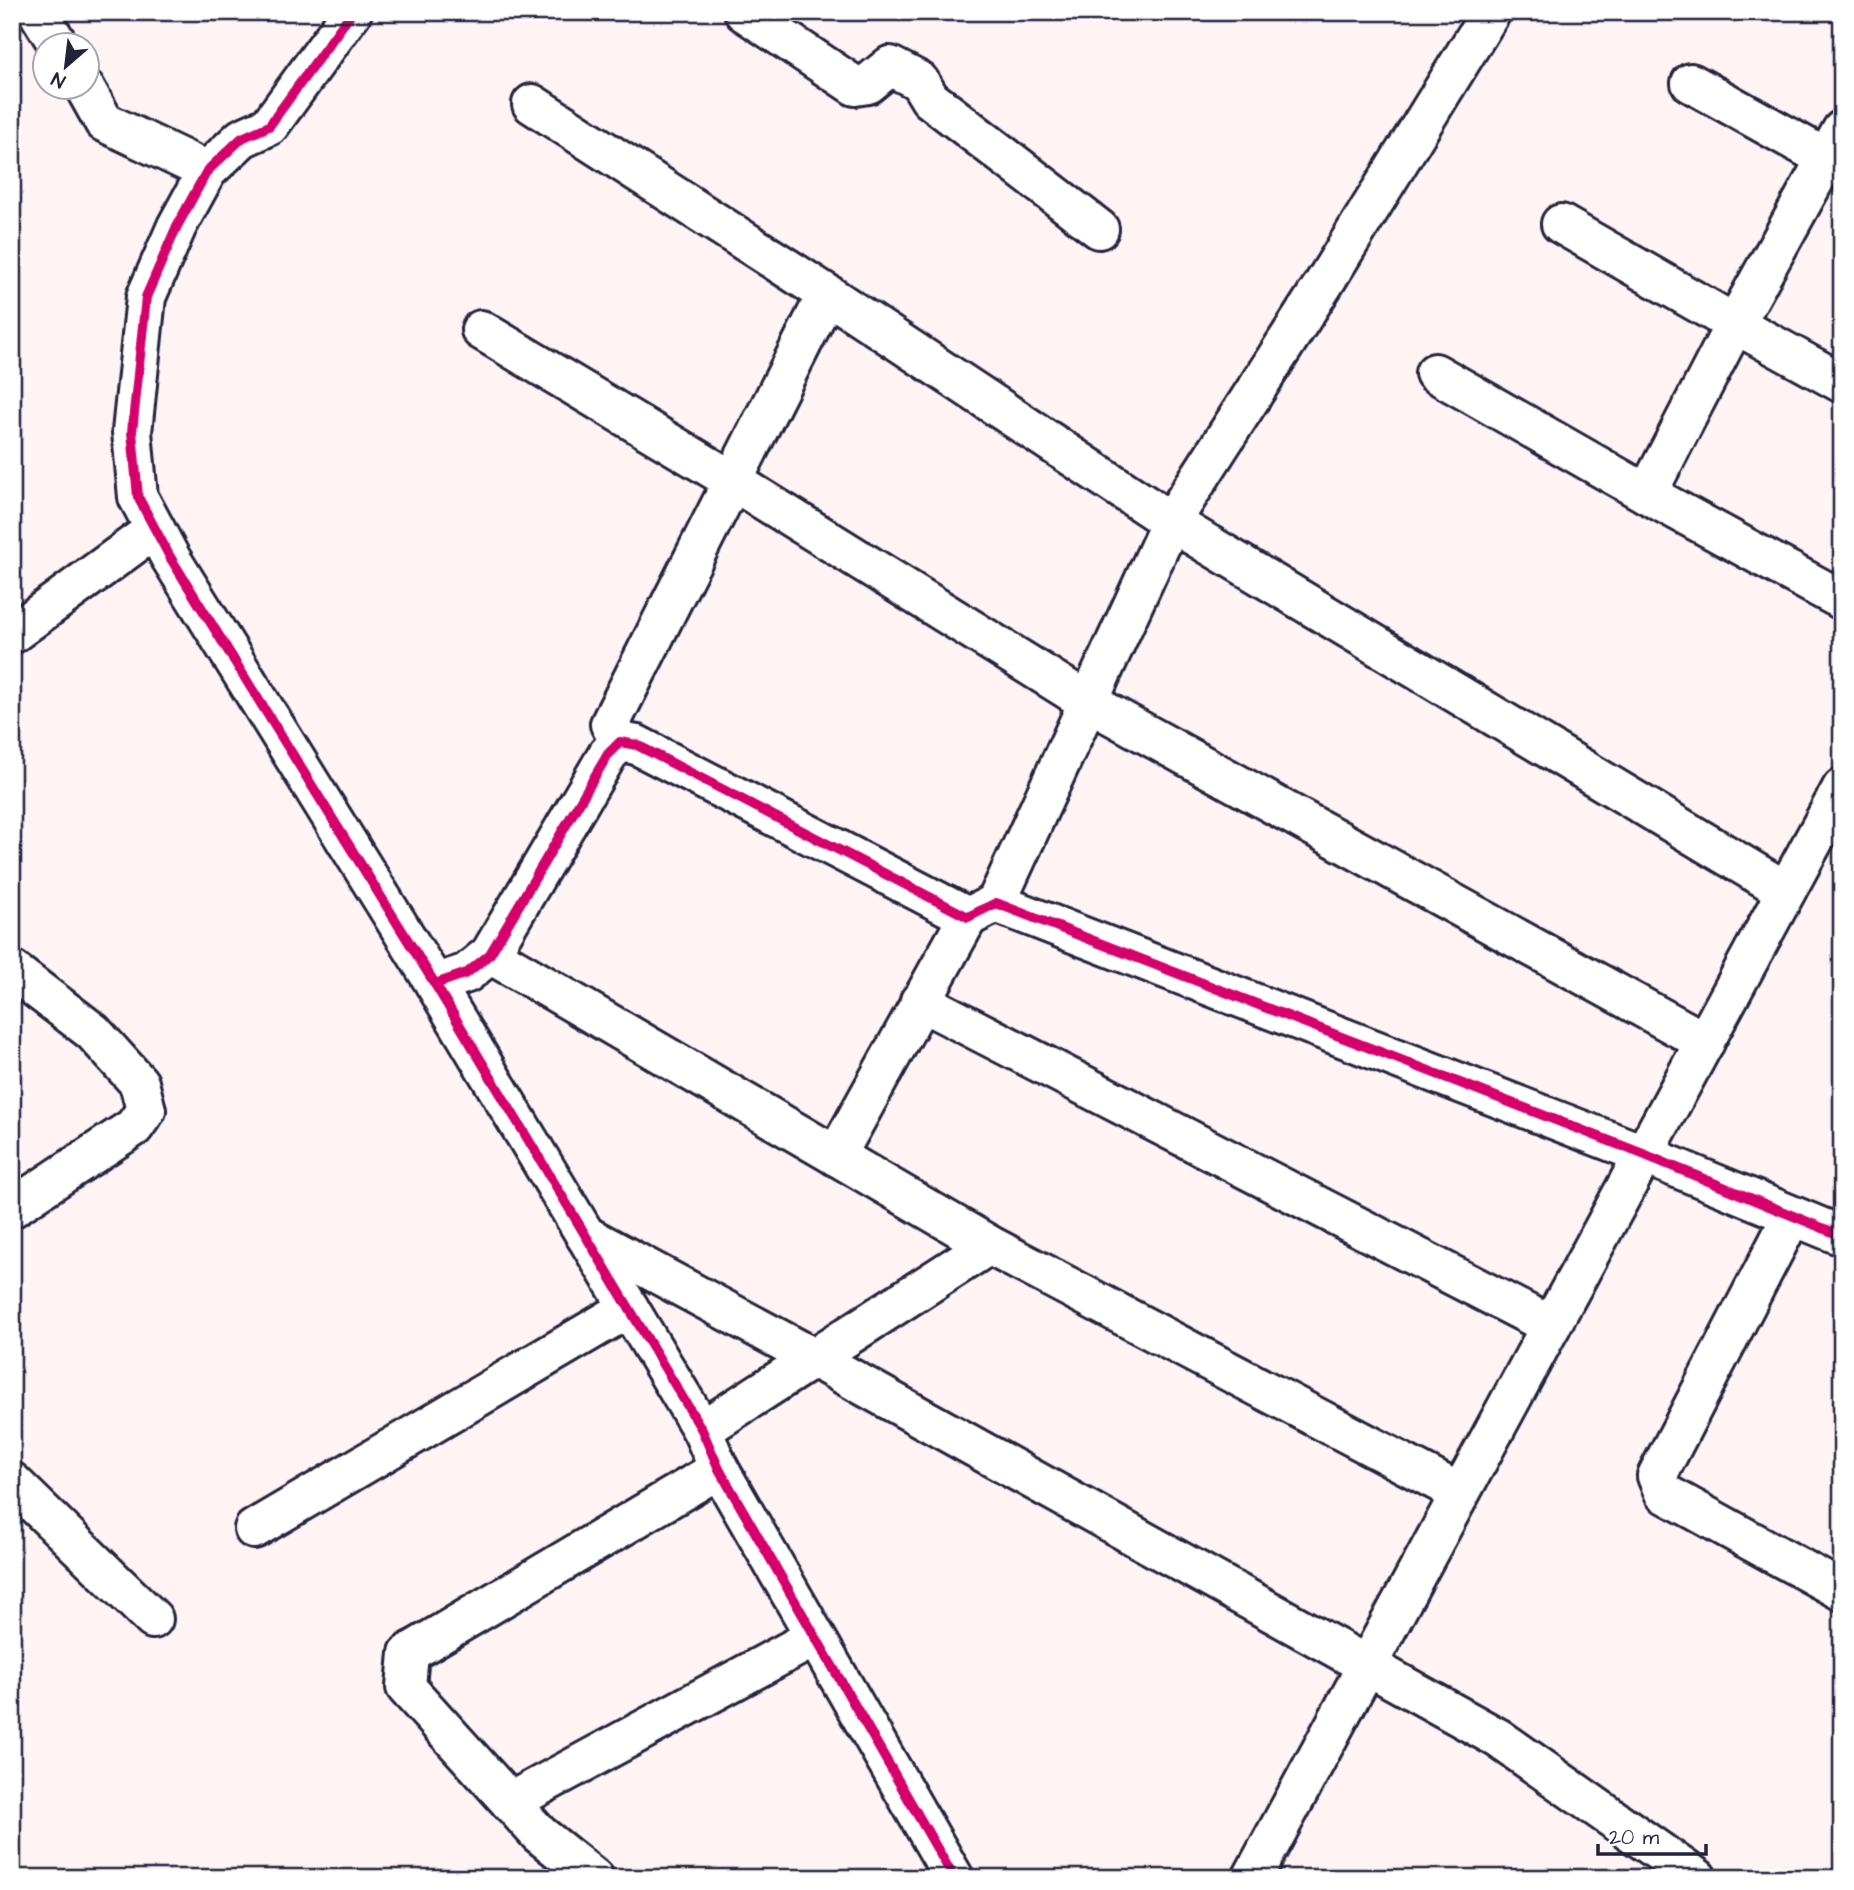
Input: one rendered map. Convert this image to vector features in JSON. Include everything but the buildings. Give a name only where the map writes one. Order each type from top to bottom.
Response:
[{"type":"street","points":[[38,12],[50,32]]},
{"type":"street","points":[[352,12],[270,125],[242,138],[208,171],[177,226],[146,297],[132,432],[138,497],[170,557],[435,984],[702,1430],[719,1469],[954,1878]]},
{"type":"street","points":[[744,12],[855,86],[868,84],[890,66],[919,81],[930,99],[1099,229]]},
{"type":"street","points":[[836,1156],[920,1001],[982,910],[1088,702],[1171,522],[1491,12]]},
{"type":"street","points":[[1647,494],[1735,324],[1837,152],[1691,83]]},
{"type":"street","points":[[93,102],[104,122],[208,171]]},
{"type":"street","points":[[532,104],[827,294],[1171,522],[1786,891]]},
{"type":"street","points":[[1561,224],[1842,383]]},
{"type":"street","points":[[620,742],[610,724],[827,294]]},
{"type":"street","points":[[481,330],[733,481],[1088,702],[1705,1042]]},
{"type":"street","points":[[1435,373],[1647,494],[1842,600]]},
{"type":"street","points":[[12,634],[155,529]]},
{"type":"street","points":[[435,984],[467,973],[490,954],[608,754],[620,742]]},
{"type":"street","points":[[620,742],[636,745],[982,910],[1643,1154],[1842,1236]]},
{"type":"street","points":[[1252,1878],[1842,788]]},
{"type":"street","points":[[490,954],[989,1245],[1460,1493]]},
{"type":"street","points":[[12,970],[93,1032],[139,1083],[146,1110],[134,1127],[12,1208]]},
{"type":"street","points":[[920,1001],[1551,1326]]},
{"type":"street","points":[[1792,1216],[1657,1476],[1664,1493],[1842,1591]]},
{"type":"street","points":[[585,1235],[814,1358],[1498,1738],[1697,1878]]},
{"type":"street","points":[[702,1430],[989,1245]]},
{"type":"street","points":[[254,1530],[629,1308]]},
{"type":"street","points":[[594,1878],[539,1834],[406,1687],[409,1653],[719,1469]]},
{"type":"street","points":[[12,1482],[153,1619]]},
{"type":"street","points":[[510,1802],[815,1637]]},
{"type":"cycle path","points":[[352,12],[269,126],[242,138],[207,171],[177,226],[146,297],[132,432],[138,497],[170,557],[435,984],[702,1430],[719,1469],[954,1878]]},
{"type":"cycle path","points":[[435,984],[467,973],[490,954],[608,754],[620,742],[637,745],[968,917],[996,903],[1643,1154],[1842,1236]]}]
